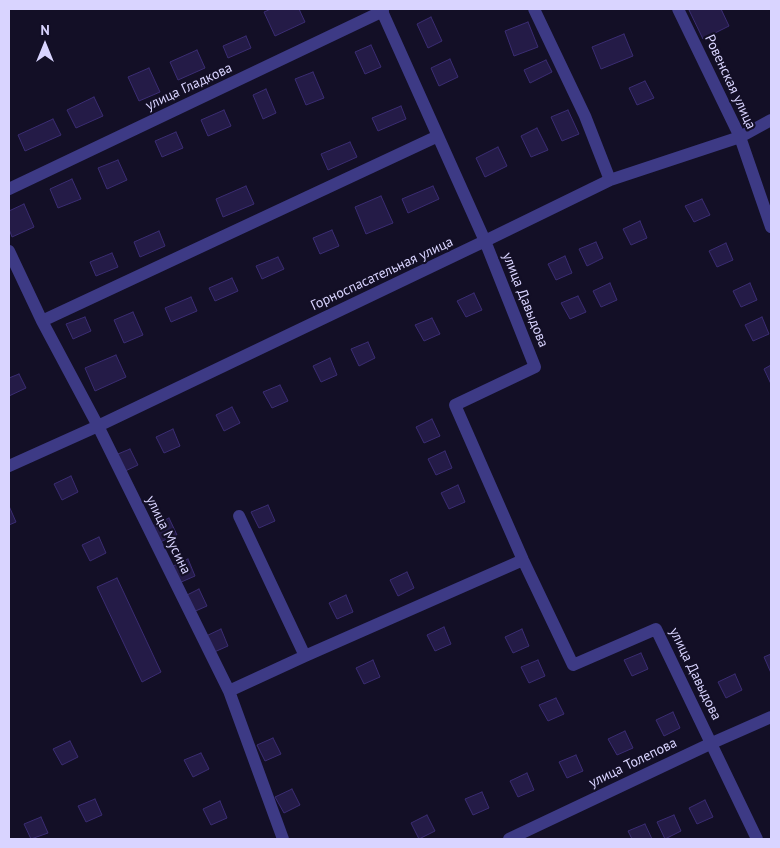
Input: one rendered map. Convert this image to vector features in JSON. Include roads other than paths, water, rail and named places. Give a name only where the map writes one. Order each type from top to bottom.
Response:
[{"type":"street","points":[[534,9],[585,116],[610,180]]},
{"type":"street","name":"Ровенская улица","points":[[678,9],[740,137],[771,227]]},
{"type":"street","name":"улица Давыдова","points":[[382,10],[485,242],[535,367],[455,405],[522,560],[573,665],[656,628],[757,839]]},
{"type":"street","name":"улица Гладкова","points":[[9,189],[382,10]]},
{"type":"street","name":"Горноспасательная улица","points":[[9,466],[98,426],[485,242],[610,180],[740,137],[771,120]]},
{"type":"street","points":[[42,322],[438,136]]},
{"type":"street","name":"улица Мусина","points":[[9,251],[42,322],[98,426],[229,691],[283,839]]},
{"type":"street","points":[[239,516],[305,656]]},
{"type":"street","points":[[229,691],[522,560]]},
{"type":"street","name":"улица Толепова","points":[[509,839],[712,742],[771,717]]}]
